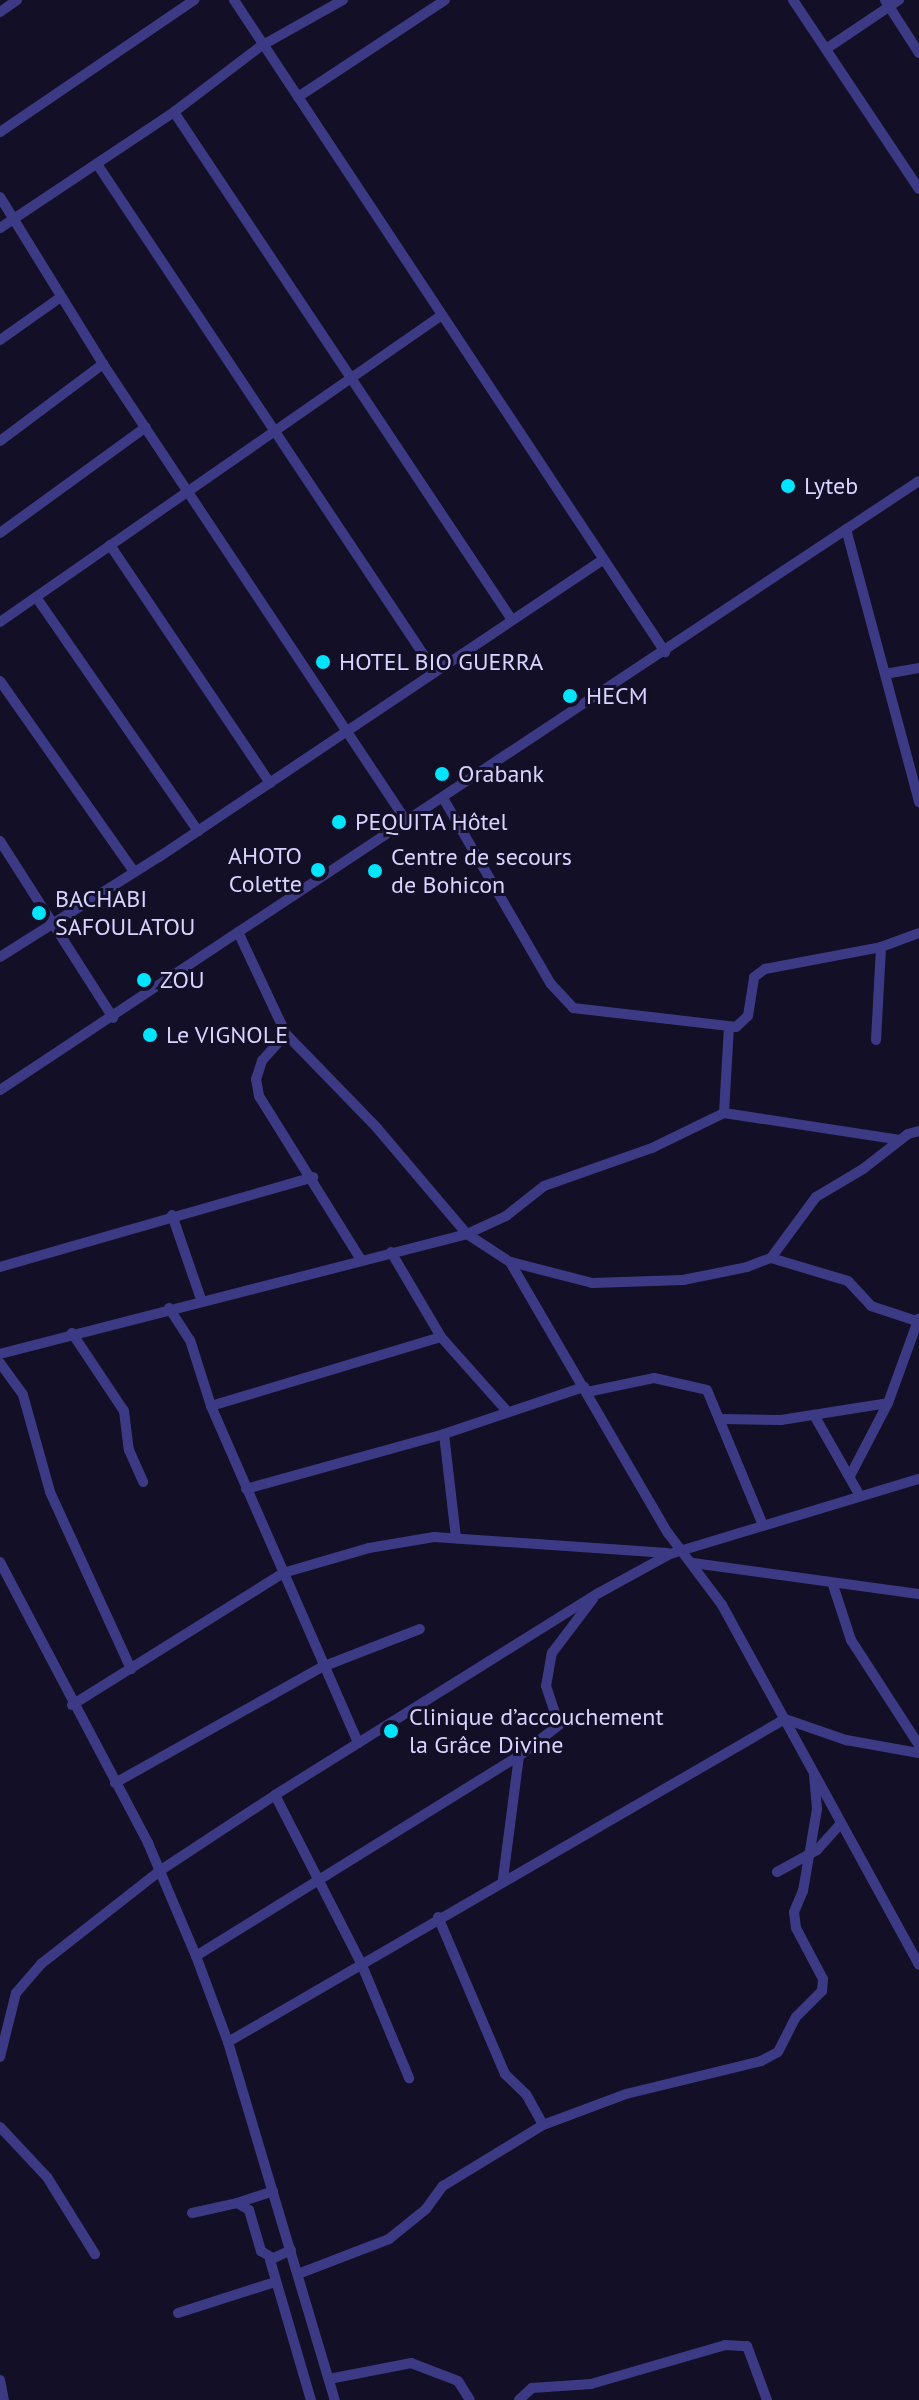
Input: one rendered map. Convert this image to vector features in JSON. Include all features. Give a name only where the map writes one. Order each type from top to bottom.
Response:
[{"type":"street","points":[[0,12],[17,0]]},
{"type":"street","points":[[0,132],[194,0]]},
{"type":"street","points":[[234,0],[439,317],[665,652]]},
{"type":"street","points":[[0,228],[174,112],[261,46],[343,0]]},
{"type":"street","points":[[298,97],[445,0]]},
{"type":"street","points":[[793,0],[919,189]]},
{"type":"street","points":[[826,49],[891,2],[919,53]]},
{"type":"street","points":[[174,112],[512,620]]},
{"type":"street","points":[[97,164],[435,672]]},
{"type":"street","points":[[0,197],[103,364],[407,822]]},
{"type":"street","points":[[0,340],[61,297]]},
{"type":"street","points":[[0,622],[188,488],[439,317]]},
{"type":"street","points":[[0,441],[103,364]]},
{"type":"street","points":[[0,533],[146,427]]},
{"type":"street","points":[[0,1090],[113,1018],[919,481]]},
{"type":"street","points":[[846,529],[919,802]]},
{"type":"street","points":[[110,545],[270,783]]},
{"type":"street","points":[[0,957],[349,732],[601,561]]},
{"type":"street","points":[[36,597],[198,831]]},
{"type":"street","points":[[885,674],[919,668]]},
{"type":"street","points":[[0,681],[134,872]]},
{"type":"street","points":[[443,798],[561,998],[585,1010],[667,1016],[729,1027],[743,1023],[748,1016],[754,977],[765,969],[881,947],[919,933]]},
{"type":"street","points":[[0,841],[113,1018]]},
{"type":"street","points":[[238,932],[286,1034],[377,1128],[467,1234],[510,1262],[592,1283],[639,1283],[683,1280],[771,1258],[841,1279],[871,1306],[917,1320],[888,1403],[850,1476]]},
{"type":"street","points":[[876,1040],[881,947]]},
{"type":"street","points":[[724,1113],[729,1027]]},
{"type":"street","points":[[286,1034],[262,1061],[256,1086],[360,1258]]},
{"type":"street","points":[[0,1354],[360,1258],[467,1234],[506,1216],[544,1186],[652,1148],[724,1113],[900,1140]]},
{"type":"street","points":[[771,1258],[816,1197],[900,1140],[919,1131]]},
{"type":"street","points":[[0,1267],[172,1215],[313,1177]]},
{"type":"street","points":[[172,1215],[201,1299]]},
{"type":"street","points":[[391,1252],[441,1337],[507,1411]]},
{"type":"street","points":[[510,1262],[675,1551],[693,1563],[833,1585],[919,1594]]},
{"type":"street","points":[[169,1308],[190,1340],[211,1406],[322,1667],[358,1743]]},
{"type":"street","points":[[72,1333],[124,1411],[129,1450],[143,1482]]},
{"type":"street","points":[[211,1406],[441,1337]]},
{"type":"street","points":[[0,1363],[23,1395],[50,1492],[131,1669]]},
{"type":"street","points":[[246,1489],[444,1434],[507,1411],[585,1390],[646,1379],[689,1384],[707,1390],[763,1525]]},
{"type":"street","points":[[721,1419],[814,1415],[888,1403]]},
{"type":"street","points":[[814,1415],[860,1496]]},
{"type":"street","points":[[444,1434],[456,1538]]},
{"type":"street","points":[[0,2057],[9,2010],[27,1978],[161,1870],[275,1795],[597,1594],[675,1551],[919,1479]]},
{"type":"street","points":[[72,1705],[283,1573],[404,1539],[456,1538],[675,1551]]},
{"type":"street","points":[[0,1562],[72,1705],[161,1870],[196,1956],[228,2042],[335,2400]]},
{"type":"street","points":[[693,1563],[785,1719],[919,1965]]},
{"type":"street","points":[[833,1585],[851,1640],[919,1745]]},
{"type":"street","points":[[196,1956],[519,1756],[559,1725],[546,1686],[552,1653],[597,1594]]},
{"type":"street","points":[[115,1783],[322,1667],[420,1629]]},
{"type":"street","points":[[228,2042],[503,1879],[785,1719],[846,1740],[919,1753]]},
{"type":"street","points":[[503,1879],[519,1756]]},
{"type":"street","points":[[298,2274],[389,2239],[426,2209],[443,2186],[543,2125],[626,2094],[761,2061],[778,2052],[796,2017],[822,1991],[823,1979],[796,1928],[794,1912],[817,1809],[814,1772]]},
{"type":"street","points":[[275,1795],[361,1963],[409,2078]]},
{"type":"street","points":[[777,1872],[808,1856],[841,1823]]},
{"type":"street","points":[[438,1917],[505,2074],[526,2094],[543,2125]]},
{"type":"street","points":[[0,2127],[47,2177],[95,2254]]},
{"type":"street","points":[[192,2213],[273,2191]]},
{"type":"street","points":[[237,2203],[249,2210],[261,2251],[271,2257],[275,2282],[311,2400]]},
{"type":"street","points":[[271,2257],[291,2250]]},
{"type":"street","points":[[178,2313],[275,2282]]},
{"type":"street","points":[[519,2400],[532,2388],[591,2384],[725,2345],[747,2346],[767,2400]]},
{"type":"street","points":[[329,2379],[411,2363],[458,2381],[470,2400]]},
{"type":"street","points":[[0,2380],[4,2400]]},
{"type":"place","name":"Lyteb","points":[[788,486]]},
{"type":"place","name":"HOTEL BIO GUERRA","points":[[323,662]]},
{"type":"place","name":"HECM","points":[[570,696]]},
{"type":"place","name":"Orabank","points":[[442,774]]},
{"type":"place","name":"PEQUITA Hôtel","points":[[339,822]]},
{"type":"place","name":"AHOTO Colette","points":[[318,870]]},
{"type":"place","name":"Centre de secours de Bohicon","points":[[375,871]]},
{"type":"place","name":"BACHABI SAFOULATOU","points":[[39,913]]},
{"type":"place","name":"ZOU","points":[[144,980]]},
{"type":"place","name":"Le VIGNOLE","points":[[150,1035]]},
{"type":"place","name":"Clinique d’accouchement la Grâce Divine","points":[[391,1731]]}]
